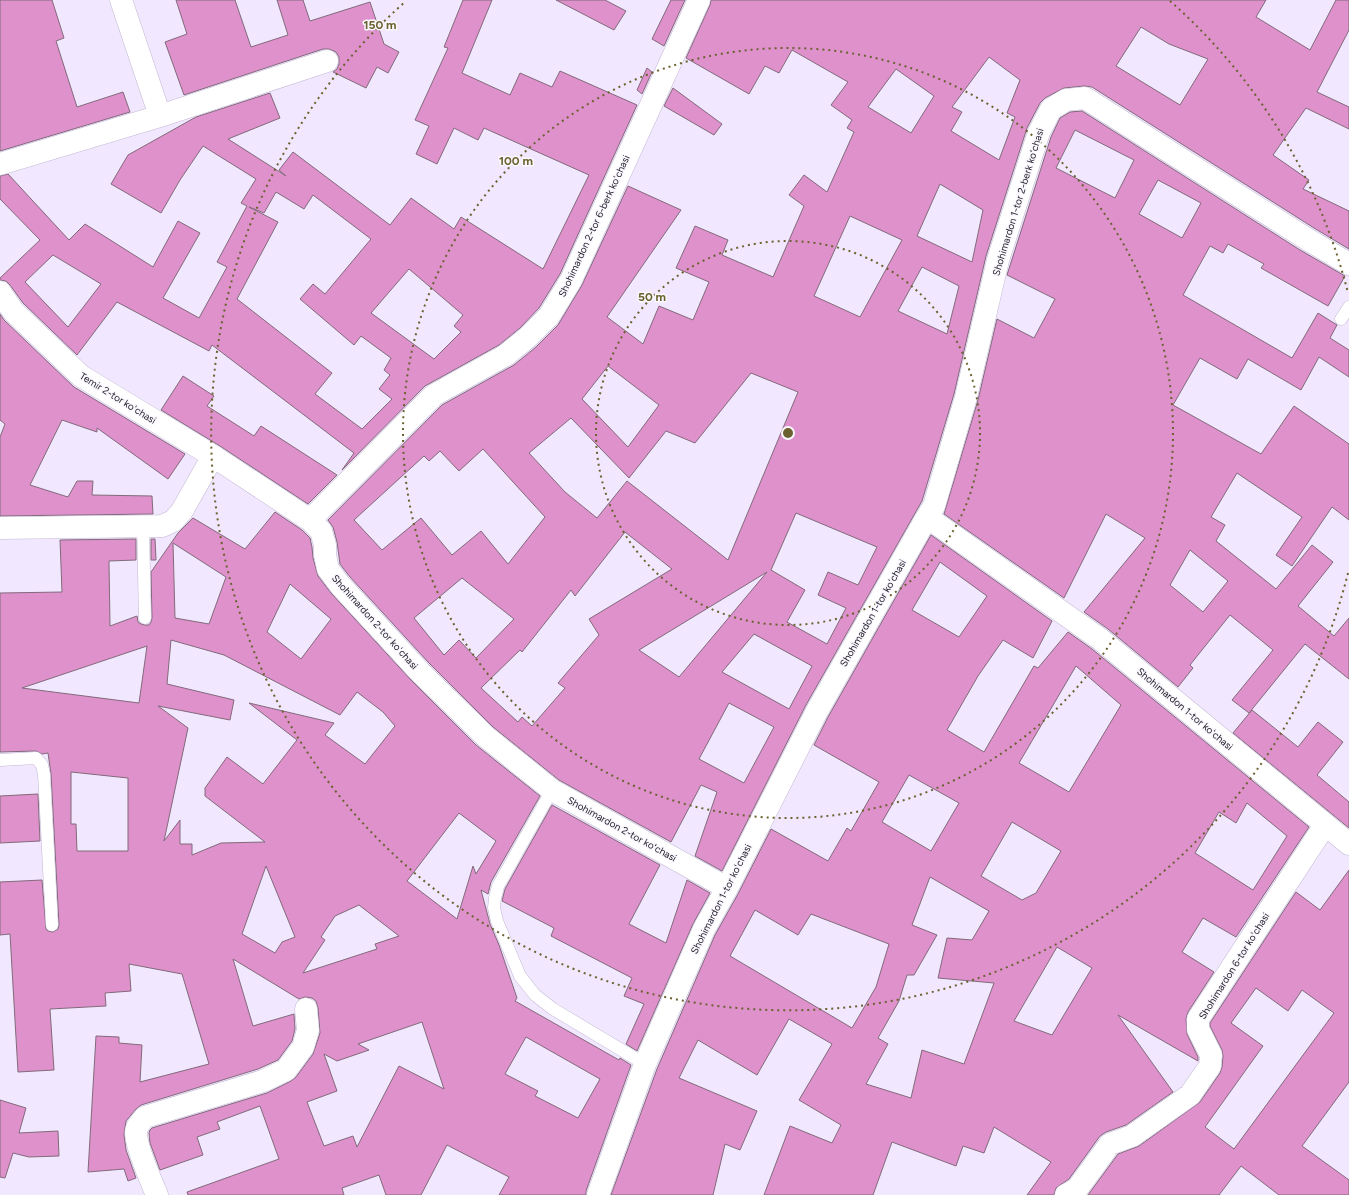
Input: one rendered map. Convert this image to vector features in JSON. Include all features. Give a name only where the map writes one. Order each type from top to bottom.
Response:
[{"type":"street","points":[[121,0],[160,116]]},
{"type":"street","name":"Shohimardon 2-tor 6-berk koʻchasi","points":[[310,520],[434,395],[506,355],[528,337],[549,316],[571,280],[699,0]]},
{"type":"street","points":[[0,164],[160,116],[327,61]]},
{"type":"street","name":"Shohimardon 1-tor 2-berk koʻchasi","points":[[927,517],[934,506],[966,397],[998,260],[1039,132],[1050,109],[1066,100],[1085,98],[1349,264]]},
{"type":"street","name":"Temir 2-tor koʻchasi","points":[[0,292],[13,311],[81,376],[213,456]]},
{"type":"street","points":[[0,528],[162,526],[173,520],[182,511],[213,456]]},
{"type":"street","name":"Shohimardon 2-tor koʻchasi","points":[[213,456],[310,520],[321,531],[325,545],[328,570],[340,585],[419,671],[486,736],[552,790],[727,888]]},
{"type":"street","name":"Shohimardon 1-tor koʻchasi","points":[[598,1195],[645,1064],[704,929],[727,888],[817,711],[927,517],[1100,639],[1349,844]]},
{"type":"street","name":"Shohimardon 6-tor koʻchasi","points":[[1066,1195],[1077,1189],[1110,1144],[1132,1136],[1190,1095],[1210,1066],[1211,1055],[1198,1029],[1198,1019],[1325,825]]},
{"type":"street","points":[[157,1195],[138,1145],[136,1132],[139,1124],[145,1117],[263,1081],[286,1070],[304,1047],[308,1030],[306,1009]]},
{"type":"lane","points":[[1341,319],[1349,306]]},
{"type":"lane","points":[[143,527],[145,618]]},
{"type":"lane","points":[[0,760],[36,758],[42,765],[44,774],[52,925]]},
{"type":"lane","points":[[552,790],[498,886],[494,908],[497,921],[520,976],[535,995],[553,1009],[645,1064]]},
{"type":"building","points":[[0,0],[52,0],[64,38],[56,41],[77,107],[123,92],[130,112],[0,151]]},
{"type":"building","points":[[176,0],[235,0],[251,47],[288,35],[277,0],[303,0],[310,21],[370,2],[384,44],[399,52],[388,73],[377,67],[366,88],[333,72],[337,69],[339,64],[339,57],[336,52],[329,49],[323,49],[184,95],[165,42],[187,34]]},
{"type":"building","points":[[463,0],[492,0],[462,73],[510,95],[520,73],[552,87],[560,71],[637,105],[560,274],[539,308],[520,328],[499,345],[425,386],[342,470],[354,453],[212,345],[209,351],[117,302],[77,355],[23,303],[6,281],[0,280],[0,278],[40,240],[0,199],[0,176],[8,174],[69,240],[85,224],[153,267],[178,221],[200,233],[163,298],[199,318],[227,267],[217,262],[247,206],[241,203],[256,179],[203,146],[180,180],[161,213],[111,184],[128,155],[196,117],[270,93],[280,118],[228,139],[286,176],[279,170],[293,152],[390,225],[411,198],[454,229],[461,217],[543,269],[589,175],[484,128],[478,140],[454,128],[437,164],[416,154],[429,126],[415,120],[448,48],[444,47]],"holes":[[[276,192],[304,209],[313,195],[371,239],[325,294],[313,284],[300,299],[354,345],[361,336],[391,358],[384,370],[390,375],[379,389],[392,399],[362,429],[315,394],[332,373],[237,299],[278,222],[249,207],[264,213]],[[53,255],[101,284],[68,327],[25,282]],[[409,269],[463,315],[454,326],[461,332],[434,359],[371,313]]]},
{"type":"building","points":[[556,0],[605,0],[626,11],[614,30]]},
{"type":"building","points":[[671,0],[685,0],[664,46],[652,39]]},
{"type":"building","points":[[711,0],[1266,0],[1256,17],[1310,50],[1336,0],[1349,0],[1349,30],[1317,92],[1349,107],[1349,129],[1306,108],[1273,155],[1309,180],[1303,189],[1349,211],[1349,249],[1092,87],[1084,86],[1064,88],[1045,98],[1040,103],[1027,128],[986,256],[954,394],[922,501],[806,705],[722,871],[695,856],[717,792],[701,785],[671,842],[559,780],[493,727],[428,662],[350,577],[340,564],[333,527],[328,520],[442,405],[514,365],[536,347],[558,325],[582,285],[628,186],[681,210],[607,317],[643,344],[659,306],[693,320],[709,282],[676,268],[695,226],[728,240],[722,255],[773,277],[804,206],[789,195],[804,175],[827,192],[854,132],[847,128],[852,120],[831,105],[848,82],[792,50],[779,73],[765,66],[749,94],[686,58]],"holes":[[[1141,27],[1169,44],[1208,59],[1180,105],[1116,66]],[[989,57],[1020,80],[1007,113],[1015,117],[999,160],[951,131],[962,112],[952,107]],[[896,69],[934,96],[911,133],[868,107]],[[940,184],[983,210],[972,262],[917,236]],[[850,216],[902,240],[860,317],[814,296]],[[922,267],[959,286],[947,334],[898,311]],[[608,366],[659,405],[628,447],[582,399]],[[751,373],[798,392],[728,560],[627,481],[597,518],[565,492],[529,453],[571,418],[629,478],[666,431],[695,443]],[[483,449],[545,517],[508,564],[481,531],[452,555],[421,518],[382,550],[354,520],[424,456],[429,461],[440,451],[459,471]],[[796,513],[877,547],[858,585],[828,572],[818,595],[846,608],[827,644],[787,622],[805,590],[771,570]],[[625,532],[672,569],[589,619],[599,635],[558,683],[565,688],[532,726],[522,717],[518,722],[481,688],[520,650],[522,652],[571,590],[575,596]],[[767,572],[679,677],[639,650]],[[462,578],[514,619],[476,658],[459,640],[444,655],[414,618]],[[754,634],[812,666],[789,709],[722,672]],[[729,703],[774,727],[744,783],[699,759]]]},
{"type":"building","points":[[647,68],[652,72],[642,94],[637,90]]},
{"type":"building","points":[[673,88],[722,124],[714,135],[664,106]]},
{"type":"building","points":[[1082,111],[1300,250],[1345,276],[1328,306],[1261,268],[1264,264],[1228,244],[1223,253],[1210,246],[1183,295],[1292,358],[1318,313],[1337,325],[1330,338],[1349,350],[1349,377],[1319,357],[1301,390],[1248,359],[1237,379],[1200,358],[1173,405],[1261,454],[1294,406],[1349,444],[1349,520],[1332,507],[1292,566],[1276,555],[1302,517],[1237,473],[1211,517],[1225,525],[1216,541],[1276,589],[1312,545],[1333,562],[1298,606],[1334,636],[1349,618],[1349,679],[1305,644],[1249,713],[1232,700],[1273,650],[1230,615],[1190,665],[1193,668],[1178,687],[1108,629],[1084,612],[1145,538],[1106,514],[1064,598],[944,514],[978,400],[997,319],[1034,338],[1055,299],[1007,275],[1051,137],[1060,118],[1070,112]],"holes":[[[1075,130],[1134,160],[1115,198],[1056,168]],[[1158,180],[1201,203],[1182,238],[1139,214]],[[1190,550],[1228,581],[1203,612],[1170,585]]]},
{"type":"building","points":[[0,314],[4,320],[74,387],[185,454],[168,479],[97,428],[97,432],[62,420],[30,485],[68,497],[77,481],[93,481],[92,495],[152,496],[153,514],[0,516],[0,437],[5,424],[0,420]]},
{"type":"building","points":[[183,376],[214,396],[207,406],[254,436],[261,426],[337,475],[308,504],[220,446],[161,410]]},
{"type":"building","points":[[275,512],[302,530],[310,538],[318,576],[331,593],[410,679],[476,745],[540,796],[491,882],[488,894],[481,890],[490,924],[499,945],[517,998],[515,1001],[619,1060],[620,1058],[631,1065],[586,1191],[586,1195],[499,1195],[509,1177],[447,1145],[421,1195],[386,1195],[379,1175],[342,1188],[344,1195],[188,1195],[187,1192],[279,1159],[260,1106],[217,1122],[220,1129],[197,1137],[203,1155],[160,1170],[150,1143],[150,1130],[152,1128],[267,1093],[291,1081],[296,1077],[313,1054],[320,1033],[316,1001],[312,998],[305,997],[299,999],[233,959],[253,1026],[294,1014],[295,1029],[292,1041],[278,1060],[258,1069],[141,1105],[136,1109],[126,1121],[124,1134],[126,1150],[136,1178],[128,1181],[124,1169],[88,1172],[96,1036],[119,1037],[119,1043],[142,1045],[140,1082],[209,1064],[182,974],[129,964],[131,991],[105,993],[106,1006],[50,1009],[54,1070],[18,1072],[10,934],[0,935],[0,882],[42,880],[46,929],[53,932],[58,929],[59,925],[51,774],[48,753],[42,754],[36,751],[0,752],[0,593],[62,592],[60,540],[136,539],[136,560],[109,561],[110,626],[137,616],[138,622],[149,625],[152,618],[151,572],[178,533],[193,518],[245,549]],"holes":[[[173,543],[226,577],[209,624],[175,618]],[[290,584],[331,619],[301,659],[267,632]],[[171,640],[224,655],[340,715],[357,692],[383,712],[395,726],[365,764],[325,735],[334,723],[249,703],[297,740],[263,784],[227,757],[205,788],[205,796],[265,842],[221,843],[192,855],[192,844],[180,844],[180,820],[164,841],[188,728],[158,706],[230,720],[234,700],[167,684]],[[147,646],[139,703],[22,688]],[[71,772],[128,778],[128,851],[77,851],[76,824],[71,824]],[[459,813],[496,841],[476,874],[473,866],[457,919],[407,881]],[[266,866],[295,937],[282,942],[275,953],[242,934]],[[359,905],[399,936],[375,944],[377,949],[303,973],[325,940],[321,937],[335,916]],[[422,1022],[444,1089],[399,1066],[357,1147],[353,1136],[324,1146],[307,1102],[337,1091],[324,1054],[337,1061],[369,1050],[358,1044]],[[526,1037],[600,1079],[578,1118],[535,1096],[538,1091],[505,1074]]]},
{"type":"building","points":[[931,535],[1052,621],[1033,658],[1003,640],[978,676],[947,730],[984,752],[1034,666],[1038,668],[1068,632],[1092,649],[1309,827],[1236,937],[1203,918],[1182,952],[1214,972],[1188,1012],[1186,1019],[1187,1034],[1198,1057],[1198,1061],[1118,1015],[1173,1092],[1126,1125],[1106,1132],[1100,1136],[1069,1179],[1056,1188],[1054,1195],[1027,1195],[1051,1162],[994,1127],[984,1153],[963,1146],[956,1166],[892,1142],[873,1195],[764,1195],[790,1126],[832,1143],[841,1125],[799,1100],[832,1044],[789,1019],[757,1075],[698,1040],[679,1078],[757,1111],[740,1150],[725,1144],[713,1195],[611,1195],[657,1069],[715,935],[771,829],[828,861],[847,828],[851,831],[879,782],[814,745],[828,717]],"holes":[[[940,562],[987,596],[959,637],[912,610]],[[1076,666],[1121,705],[1069,792],[1019,763]],[[909,775],[959,803],[931,851],[882,822]],[[1247,803],[1287,836],[1253,890],[1195,853],[1219,812],[1236,823]],[[1012,822],[1061,851],[1036,893],[1022,900],[981,876]],[[930,877],[989,911],[972,940],[947,938],[938,978],[994,983],[964,1064],[922,1050],[911,1098],[866,1084],[888,1044],[878,1038],[899,1001],[907,975],[914,975],[937,935],[912,925]],[[755,910],[798,935],[811,914],[889,944],[876,987],[852,1028],[730,956]],[[1057,947],[1092,968],[1052,1035],[1014,1021]]]},
{"type":"building","points":[[151,539],[155,539],[156,560],[151,560]]},
{"type":"building","points":[[1252,710],[1298,747],[1318,722],[1343,742],[1317,775],[1349,802],[1349,828],[1233,733]]},
{"type":"building","points":[[38,794],[40,841],[0,843],[0,796]]},
{"type":"building","points":[[552,805],[660,865],[629,924],[666,943],[687,880],[710,893],[693,924],[637,1051],[626,1044],[644,1004],[624,996],[632,978],[551,936],[554,928],[502,901],[505,889]]},
{"type":"building","points":[[1349,870],[1349,1082],[1302,1146],[1349,1180],[1349,1195],[1279,1195],[1241,1166],[1219,1195],[1088,1195],[1118,1154],[1139,1146],[1200,1102],[1220,1073],[1223,1056],[1222,1050],[1210,1026],[1210,1023],[1296,892],[1320,910]],"holes":[[[1256,988],[1288,1011],[1302,990],[1334,1013],[1234,1149],[1205,1127],[1263,1046],[1231,1023]]]},
{"type":"building","points":[[0,1100],[26,1108],[19,1133],[58,1131],[59,1156],[29,1157],[13,1153],[5,1178],[0,1177]]}]
